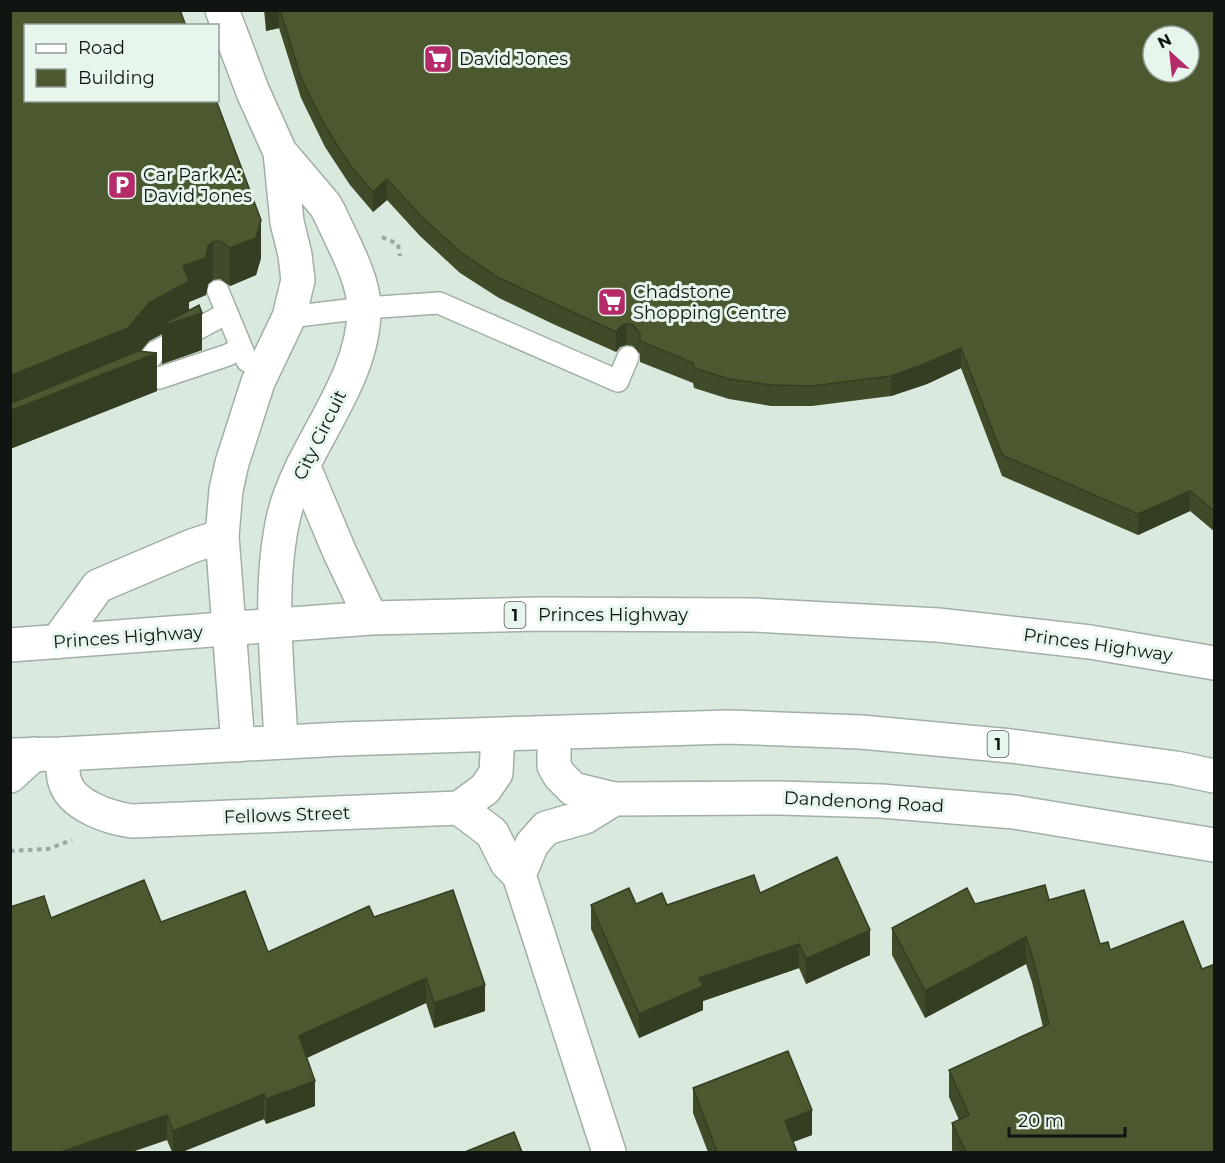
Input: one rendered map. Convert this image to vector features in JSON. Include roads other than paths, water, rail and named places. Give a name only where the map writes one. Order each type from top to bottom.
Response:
[{"type":"main road","name":"City Circuit","points":[[222,10],[253,92],[280,152],[330,214],[361,288],[364,308],[362,330],[351,370],[303,465],[284,514],[276,579],[281,742]]},
{"type":"main road","name":"City Circuit","points":[[238,745],[222,536],[226,490],[232,463],[258,382],[289,317],[298,280],[296,255],[287,222],[280,152]]},
{"type":"main road","points":[[303,465],[340,553],[371,618]]},
{"type":"main road","points":[[57,642],[98,586],[192,546],[222,536]]},
{"type":"main road","name":"Princes Highway","points":[[10,645],[371,618],[540,614],[734,615],[939,625],[1090,642],[1215,663]]},
{"type":"main road","name":"1","points":[[29,760],[341,739],[728,727],[822,730],[1011,746],[1176,768],[1215,776]]},
{"type":"main road","name":"Dandenong Road","points":[[554,734],[554,766],[560,776],[573,789],[614,799],[780,798],[892,802],[1014,812],[1215,844]]},
{"type":"main road","points":[[498,735],[496,773],[485,789],[459,808],[470,814],[492,833],[507,863],[519,875],[609,1152]]},
{"type":"main road","name":"Fellows Street","points":[[29,760],[64,783],[73,795],[88,807],[116,819],[132,821],[459,808]]},
{"type":"main road","points":[[519,875],[532,844],[546,828],[585,817],[614,799]]},
{"type":"lane","points":[[218,291],[240,348],[258,382]]},
{"type":"lane","points":[[289,317],[364,308],[439,303],[618,381],[628,357]]},
{"type":"lane","points":[[136,376],[155,352],[227,313]]},
{"type":"lane","points":[[115,385],[136,376],[159,378],[228,355],[240,348]]},
{"type":"place","name":"David Jones","points":[[438,59]]},
{"type":"place","name":"Car Park A: David Jones","points":[[122,185]]},
{"type":"place","name":"Chadstone Shopping Centre","points":[[612,302]]}]
